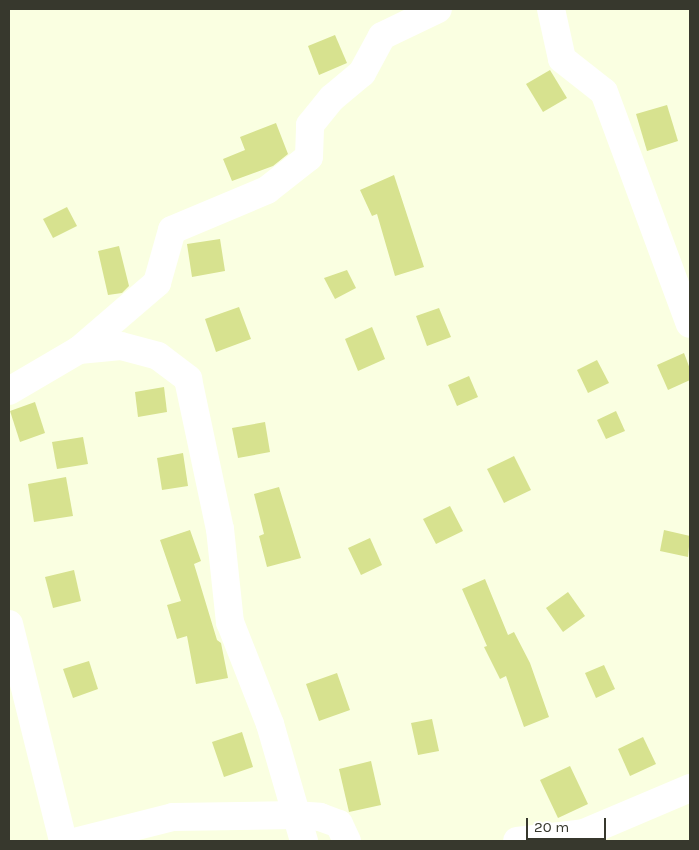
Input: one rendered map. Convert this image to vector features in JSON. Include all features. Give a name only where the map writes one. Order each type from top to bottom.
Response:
[{"type":"street","points":[[9,391],[15,390],[39,370],[79,350],[157,283],[172,230],[267,190],[309,157],[310,125],[332,98],[362,73],[382,36],[438,9]]},
{"type":"street","points":[[551,9],[562,59],[604,92],[690,324]]},
{"type":"street","points":[[79,350],[121,346],[158,356],[188,379],[220,530],[230,622],[270,724],[294,815],[304,841]]},
{"type":"street","points":[[9,624],[15,678],[63,841]]},
{"type":"street","points":[[517,841],[584,833],[690,788]]},
{"type":"street","points":[[78,841],[173,817],[294,815],[320,817],[339,824],[347,841]]},
{"type":"building","points":[[335,35],[347,63],[319,75],[308,46]]},
{"type":"building","points":[[550,70],[567,98],[543,112],[526,84]]},
{"type":"building","points":[[667,105],[678,141],[647,151],[636,114]]},
{"type":"building","points":[[276,123],[288,154],[273,166],[232,181],[223,159],[245,150],[240,137]]},
{"type":"building","points":[[394,175],[424,267],[395,276],[377,214],[372,216],[360,190]]},
{"type":"building","points":[[67,207],[77,226],[53,238],[43,219]]},
{"type":"building","points":[[220,239],[225,271],[192,277],[187,244]]},
{"type":"building","points":[[119,246],[129,286],[122,293],[108,295],[98,251]]},
{"type":"building","points":[[347,270],[356,288],[335,299],[324,278]]},
{"type":"building","points":[[239,307],[251,339],[216,352],[205,319]]},
{"type":"building","points":[[439,308],[451,337],[427,346],[416,316]]},
{"type":"building","points":[[372,327],[385,359],[358,371],[345,339]]},
{"type":"building","points":[[684,353],[690,369],[690,380],[668,390],[657,365]]},
{"type":"building","points":[[597,360],[609,383],[588,393],[577,370]]},
{"type":"building","points":[[469,376],[478,397],[457,406],[448,385]]},
{"type":"building","points":[[164,387],[167,412],[138,417],[135,392]]},
{"type":"building","points":[[35,402],[45,433],[20,442],[10,411]]},
{"type":"building","points":[[616,411],[625,431],[606,439],[597,420]]},
{"type":"building","points":[[265,422],[270,452],[238,458],[232,428]]},
{"type":"building","points":[[83,437],[88,464],[57,469],[52,442]]},
{"type":"building","points":[[183,453],[188,486],[162,490],[157,458]]},
{"type":"building","points":[[514,456],[531,490],[504,503],[487,469]]},
{"type":"building","points":[[66,477],[73,516],[34,522],[28,484]]},
{"type":"building","points":[[279,487],[301,558],[267,567],[259,536],[264,534],[254,494]]},
{"type":"building","points":[[450,506],[463,531],[436,544],[423,519]]},
{"type":"building","points":[[190,530],[201,561],[194,564],[217,640],[221,643],[228,678],[196,684],[187,636],[177,639],[167,605],[181,601],[160,540]]},
{"type":"building","points":[[664,530],[690,536],[688,557],[660,551]]},
{"type":"building","points":[[370,538],[382,565],[361,575],[348,548]]},
{"type":"building","points":[[74,570],[81,601],[53,608],[45,577]]},
{"type":"building","points":[[485,579],[508,635],[514,632],[530,663],[549,717],[524,727],[506,676],[500,679],[484,647],[487,646],[462,589]]},
{"type":"building","points":[[568,592],[585,616],[563,632],[546,608]]},
{"type":"building","points":[[89,661],[98,689],[73,698],[63,669]]},
{"type":"building","points":[[604,665],[615,689],[596,698],[585,673]]},
{"type":"building","points":[[337,673],[350,710],[319,721],[306,684]]},
{"type":"building","points":[[432,719],[439,751],[418,755],[411,723]]},
{"type":"building","points":[[242,732],[253,767],[224,777],[212,742]]},
{"type":"building","points":[[643,737],[656,764],[630,776],[618,749]]},
{"type":"building","points":[[371,761],[381,805],[349,812],[339,769]]},
{"type":"building","points":[[570,766],[588,804],[558,818],[540,780]]}]
